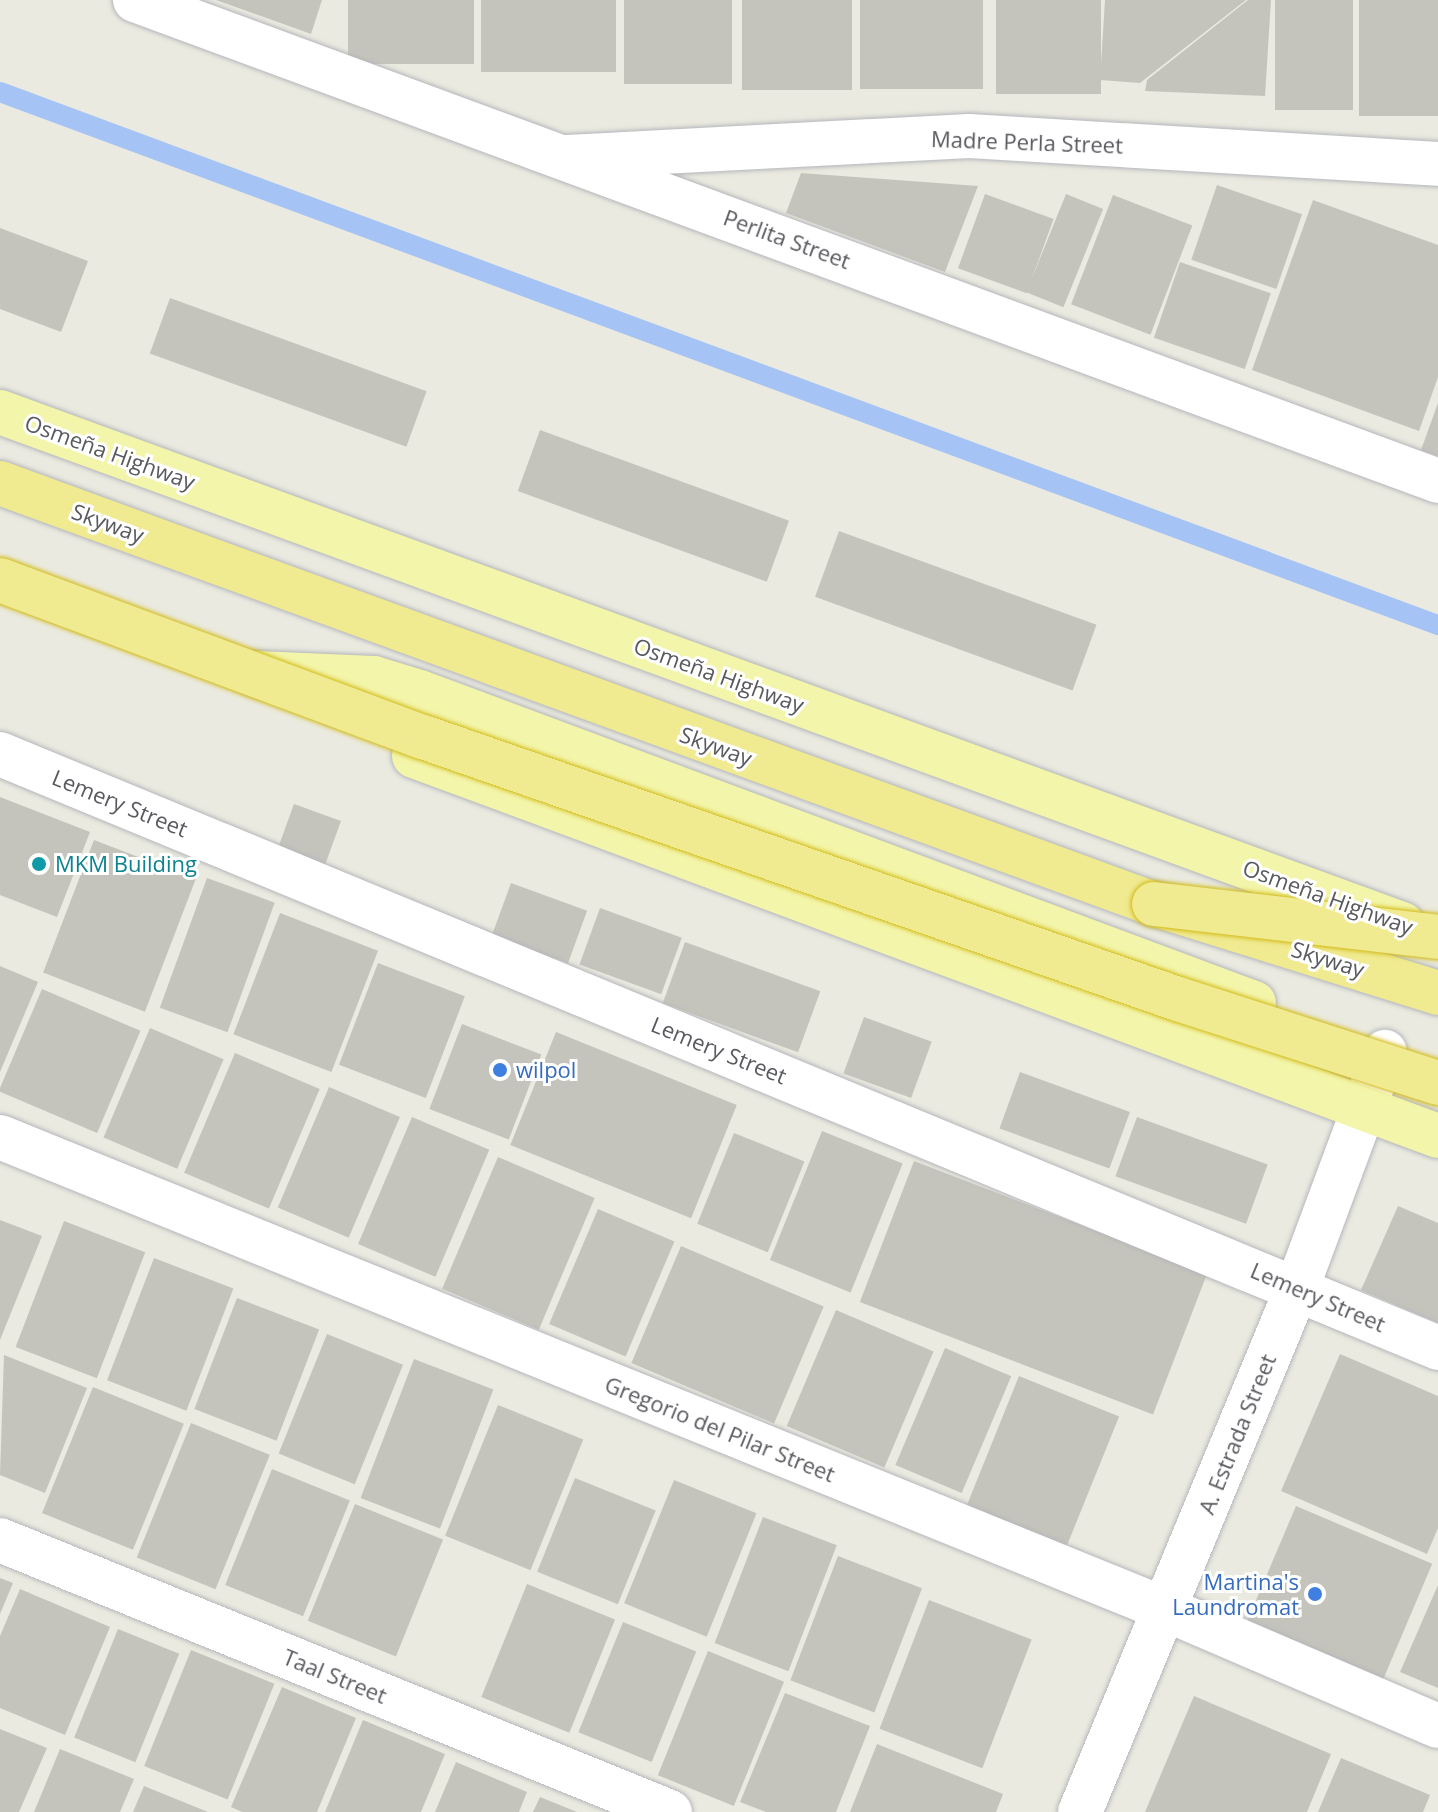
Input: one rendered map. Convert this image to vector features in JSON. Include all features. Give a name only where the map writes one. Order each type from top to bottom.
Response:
[{"type":"highway","name":"Skyway","points":[[0,483],[1154,904],[1438,993]]},
{"type":"highway","points":[[0,580],[423,737],[1178,999],[1438,1083]]},
{"type":"highway","points":[[1154,904],[1438,937]]},
{"type":"main road","name":"Osmeña Highway","points":[[0,412],[1438,937]]},
{"type":"main road","points":[[0,601],[1438,1136]]},
{"type":"main road","points":[[211,680],[259,673],[333,675],[374,678],[420,692],[1438,1071]]},
{"type":"street","name":"Perlita Street","points":[[135,0],[1438,481]]},
{"type":"street","name":"Madre Perla Street","points":[[567,157],[969,136],[1438,164]]},
{"type":"street","name":"Lemery Street","points":[[0,754],[1438,1348]]},
{"type":"street","name":"A. Estrada Street","points":[[1080,1812],[1297,1288],[1385,1052]]},
{"type":"street","name":"Gregorio del Pilar Street","points":[[0,1137],[1165,1609],[1438,1726]]},
{"type":"street","name":"Taal Street","points":[[0,1540],[670,1812]]},
{"type":"building","points":[[216,0],[322,0],[311,34]]},
{"type":"building","points":[[348,0],[474,0],[474,64],[348,64]]},
{"type":"building","points":[[481,0],[616,0],[616,72],[481,72]]},
{"type":"building","points":[[624,0],[732,0],[732,84],[624,84]]},
{"type":"building","points":[[742,0],[852,0],[852,90],[742,90]]},
{"type":"building","points":[[860,0],[983,0],[983,89],[860,89]]},
{"type":"building","points":[[996,0],[1101,0],[1101,94],[996,94]]},
{"type":"building","points":[[1105,0],[1246,0],[1140,83],[1100,80]]},
{"type":"building","points":[[1248,0],[1271,0],[1265,96],[1145,91],[1147,80]]},
{"type":"building","points":[[1275,0],[1353,0],[1353,110],[1275,110]]},
{"type":"building","points":[[1359,0],[1438,0],[1438,116],[1359,116]]},
{"type":"building","points":[[801,173],[978,186],[945,272],[786,213]]},
{"type":"building","points":[[1217,185],[1302,214],[1276,289],[1191,260]]},
{"type":"building","points":[[985,194],[1054,219],[1027,293],[958,268]]},
{"type":"building","points":[[1066,194],[1103,209],[1063,307],[1026,292]]},
{"type":"building","points":[[1113,195],[1192,225],[1150,335],[1071,304]]},
{"type":"building","points":[[1313,200],[1438,245],[1438,377],[1419,431],[1252,370]]},
{"type":"building","points":[[0,228],[88,261],[61,332],[0,309]]},
{"type":"building","points":[[1180,262],[1271,293],[1245,369],[1154,338]]},
{"type":"building","points":[[170,298],[427,391],[406,447],[150,353]]},
{"type":"building","points":[[1438,403],[1438,456],[1421,450]]},
{"type":"building","points":[[540,430],[789,521],[767,582],[518,491]]},
{"type":"building","points":[[839,531],[1096,625],[1073,690],[815,597]]},
{"type":"building","name":"MKM Building","points":[[0,797],[90,832],[57,917],[0,895]]},
{"type":"building","points":[[294,804],[341,821],[325,864],[278,847]]},
{"type":"building","points":[[94,840],[196,879],[145,1012],[43,973]]},
{"type":"building","points":[[207,878],[275,903],[227,1032],[160,1008]]},
{"type":"building","points":[[511,883],[587,911],[568,963],[492,936]]},
{"type":"building","points":[[600,908],[682,938],[661,994],[579,964]]},
{"type":"building","points":[[280,913],[378,951],[331,1072],[233,1034]]},
{"type":"building","points":[[685,942],[820,991],[798,1052],[663,1003]]},
{"type":"building","points":[[378,963],[465,996],[426,1098],[339,1065]]},
{"type":"building","points":[[0,966],[38,982],[0,1072]]},
{"type":"building","points":[[42,989],[140,1031],[97,1133],[0,1092]]},
{"type":"building","points":[[864,1017],[932,1042],[911,1098],[843,1073]]},
{"type":"building","points":[[462,1024],[541,1054],[509,1139],[429,1109]]},
{"type":"building","points":[[150,1028],[224,1059],[177,1169],[104,1138]]},
{"type":"building","points":[[556,1032],[737,1105],[691,1218],[510,1145]]},
{"type":"building","points":[[235,1053],[320,1089],[269,1209],[184,1173]]},
{"type":"building","points":[[1020,1072],[1130,1112],[1109,1168],[999,1128]]},
{"type":"building","points":[[329,1087],[400,1117],[349,1238],[278,1208]]},
{"type":"building","points":[[412,1117],[489,1150],[435,1277],[358,1244]]},
{"type":"building","points":[[1137,1117],[1268,1165],[1246,1224],[1115,1176]]},
{"type":"building","points":[[822,1131],[903,1164],[851,1292],[770,1260]]},
{"type":"building","points":[[734,1133],[804,1161],[768,1252],[697,1224]]},
{"type":"building","points":[[498,1157],[595,1198],[539,1330],[442,1289]]},
{"type":"building","points":[[914,1161],[1207,1274],[1153,1414],[860,1302]]},
{"type":"building","points":[[1398,1206],[1438,1223],[1438,1323],[1361,1290]]},
{"type":"building","points":[[598,1209],[674,1241],[626,1356],[549,1324]]},
{"type":"building","points":[[0,1220],[42,1236],[0,1340]]},
{"type":"building","points":[[64,1221],[145,1252],[97,1378],[16,1347]]},
{"type":"building","points":[[681,1246],[824,1307],[774,1423],[631,1363]]},
{"type":"building","points":[[154,1258],[233,1288],[186,1411],[107,1380]]},
{"type":"building","points":[[237,1298],[319,1330],[277,1441],[194,1409]]},
{"type":"building","points":[[836,1310],[934,1351],[884,1467],[787,1426]]},
{"type":"building","points":[[327,1334],[403,1365],[355,1484],[279,1454]]},
{"type":"building","points":[[945,1348],[1011,1376],[962,1493],[895,1465]]},
{"type":"building","points":[[1340,1354],[1438,1396],[1438,1528],[1427,1554],[1281,1491]]},
{"type":"building","points":[[4,1355],[87,1388],[45,1493],[0,1475]]},
{"type":"building","points":[[414,1359],[493,1389],[440,1529],[361,1498]]},
{"type":"building","points":[[1019,1376],[1119,1416],[1067,1545],[967,1505]]},
{"type":"building","points":[[93,1387],[184,1424],[133,1550],[42,1513]]},
{"type":"building","points":[[498,1405],[583,1439],[530,1570],[445,1536]]},
{"type":"building","points":[[191,1423],[270,1455],[215,1589],[137,1557]]},
{"type":"building","points":[[272,1469],[350,1500],[303,1616],[225,1585]]},
{"type":"building","points":[[575,1478],[656,1511],[618,1604],[537,1572]]},
{"type":"building","points":[[674,1480],[757,1513],[707,1637],[624,1603]]},
{"type":"building","points":[[355,1504],[443,1540],[396,1656],[308,1621]]},
{"type":"building","points":[[1296,1506],[1432,1564],[1380,1686],[1244,1628]]},
{"type":"building","points":[[763,1517],[837,1545],[788,1671],[715,1643]]},
{"type":"building","points":[[838,1556],[922,1588],[874,1712],[790,1680]]},
{"type":"building","points":[[0,1578],[13,1583],[0,1614]]},
{"type":"building","points":[[527,1584],[615,1620],[569,1733],[481,1697]]},
{"type":"building","points":[[1438,1585],[1438,1688],[1400,1672]]},
{"type":"building","points":[[20,1589],[110,1627],[65,1735],[0,1708],[0,1636]]},
{"type":"building","points":[[929,1600],[1032,1639],[982,1768],[880,1729]]},
{"type":"building","points":[[623,1622],[696,1652],[652,1762],[578,1732]]},
{"type":"building","points":[[118,1629],[179,1654],[135,1762],[74,1737]]},
{"type":"building","points":[[191,1650],[274,1684],[228,1800],[144,1766]]},
{"type":"building","points":[[708,1651],[784,1682],[734,1806],[658,1775]]},
{"type":"building","points":[[282,1687],[356,1718],[317,1812],[242,1812],[231,1807]]},
{"type":"building","points":[[785,1693],[870,1726],[836,1812],[766,1812],[740,1802]]},
{"type":"building","points":[[1194,1696],[1331,1754],[1307,1812],[1145,1812]]},
{"type":"building","points":[[363,1720],[445,1754],[421,1812],[325,1812]]},
{"type":"building","points":[[0,1729],[47,1748],[19,1812],[0,1812]]},
{"type":"building","points":[[877,1744],[1003,1794],[996,1812],[850,1812]]},
{"type":"building","points":[[60,1749],[134,1779],[120,1812],[34,1812]]},
{"type":"building","points":[[1341,1758],[1430,1795],[1423,1812],[1318,1812]]},
{"type":"building","points":[[456,1762],[527,1792],[519,1812],[435,1812]]},
{"type":"building","points":[[144,1786],[208,1812],[133,1812]]},
{"type":"building","points":[[540,1797],[577,1812],[533,1812]]},
{"type":"waterway","points":[[0,92],[1438,625]]},
{"type":"place","name":"MKM Building","points":[[39,864]]},
{"type":"place","name":"wilpol","points":[[500,1070]]},
{"type":"place","name":"Martina's Laundromat","points":[[1315,1594]]}]
